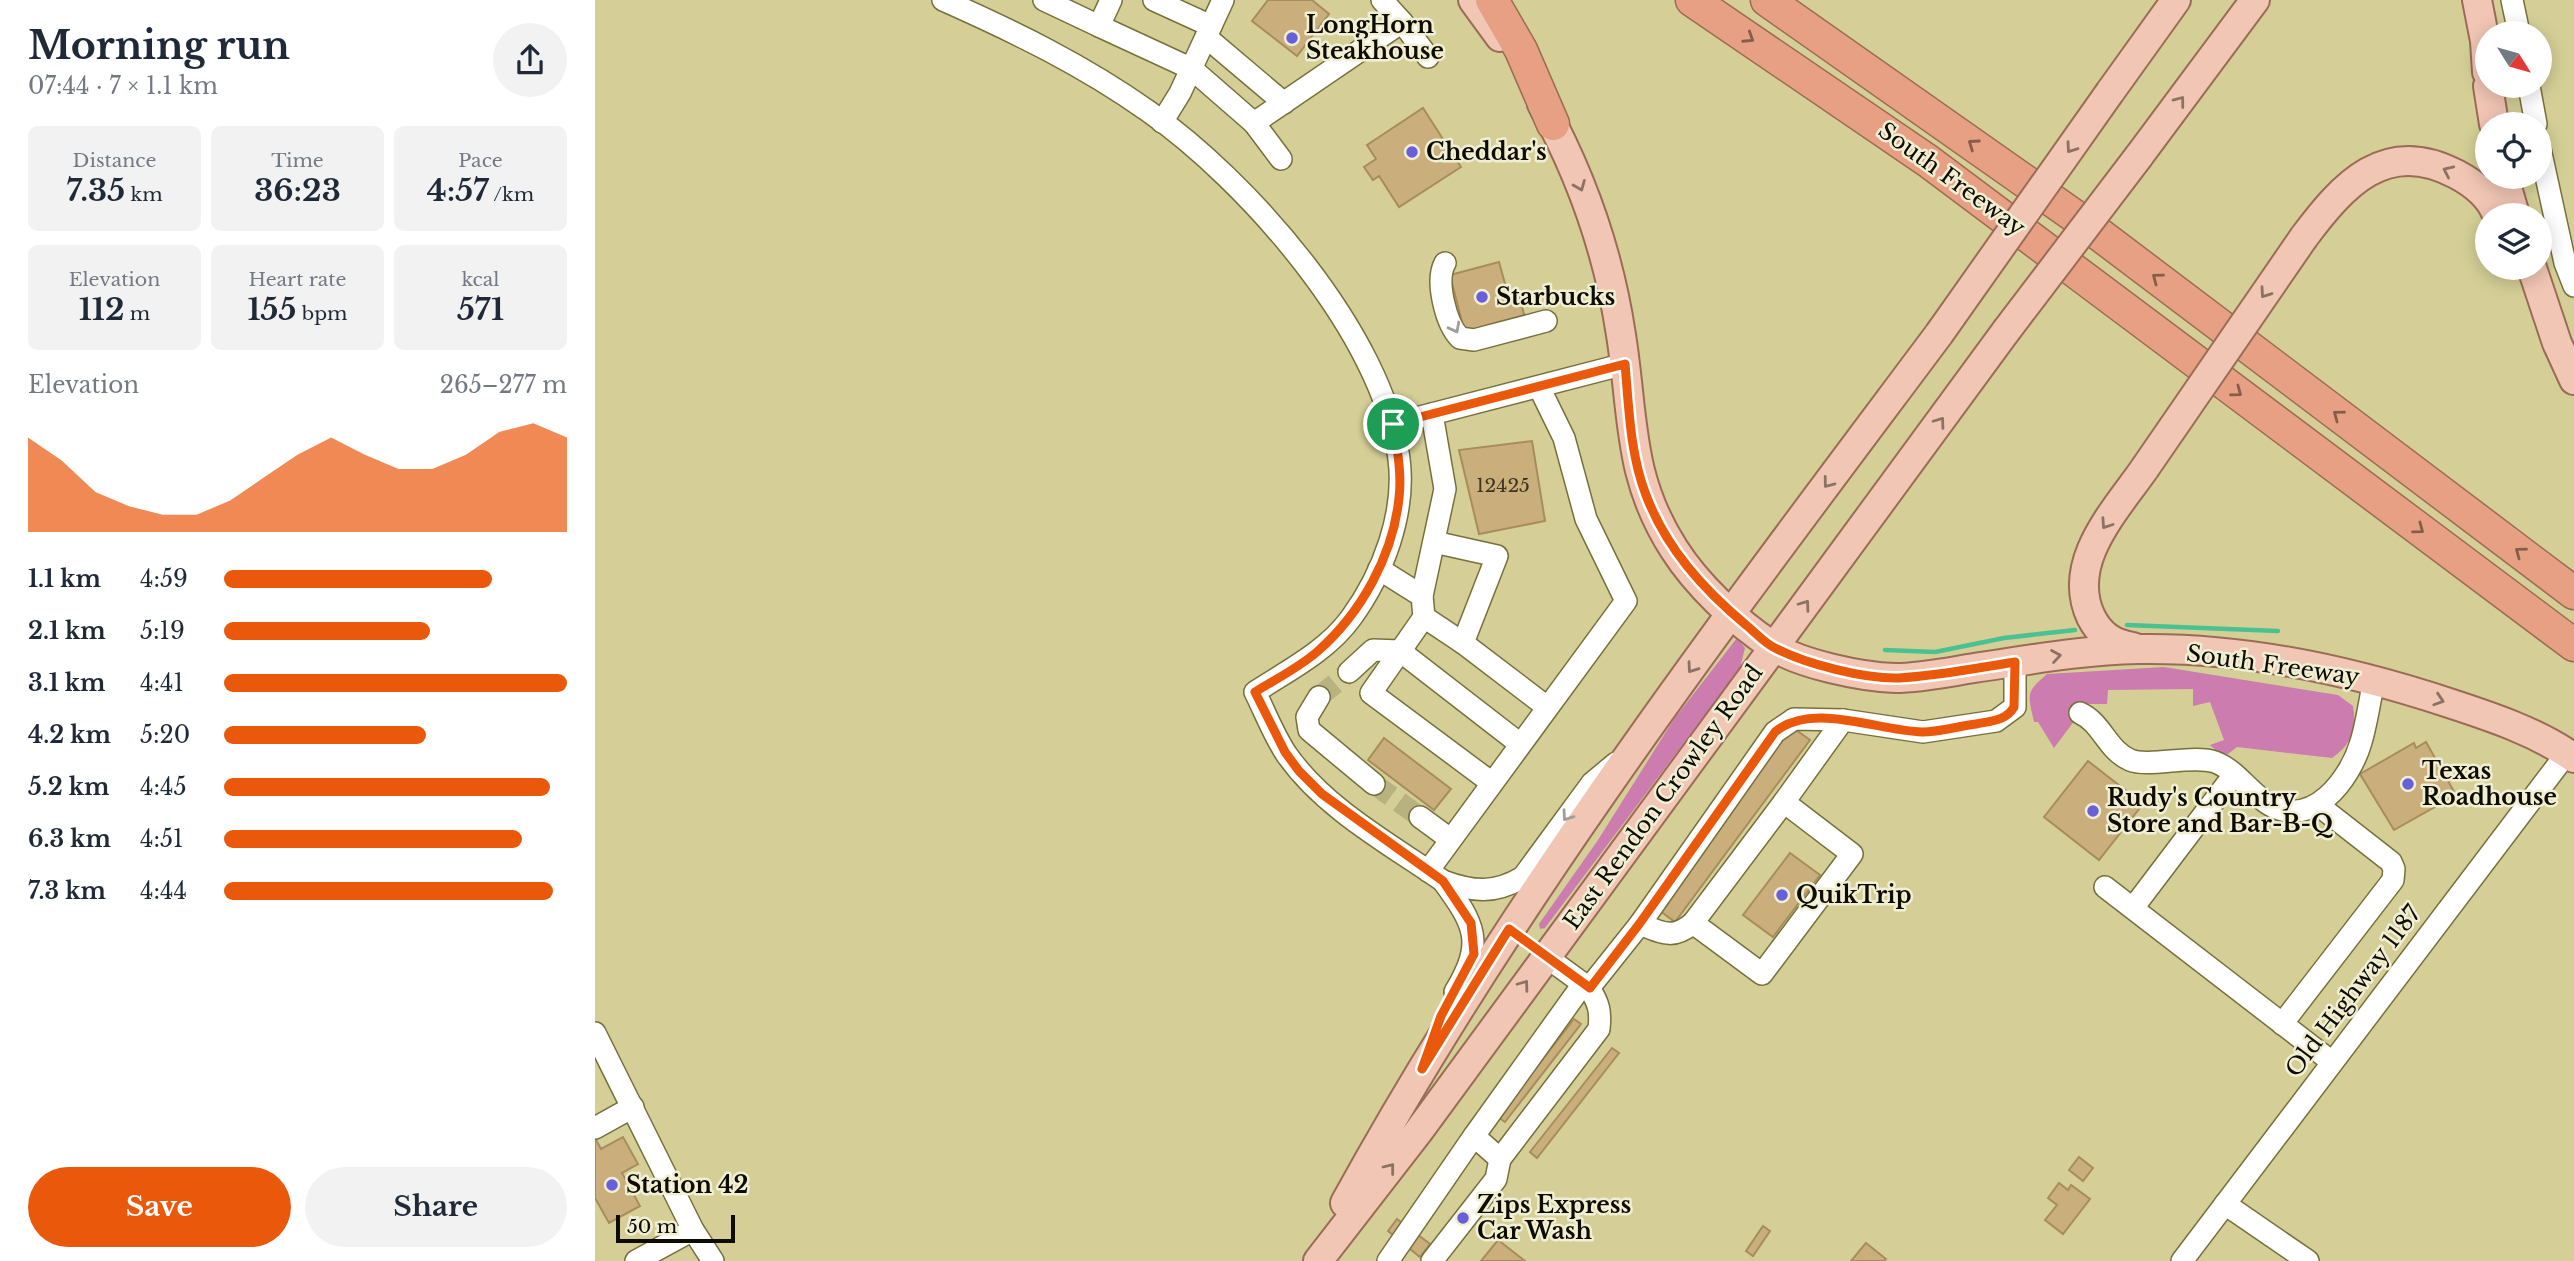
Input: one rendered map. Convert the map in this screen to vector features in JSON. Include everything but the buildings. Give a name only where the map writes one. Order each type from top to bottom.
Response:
[{"type":"highway","points":[[1492,0],[1521,50],[1553,124]]},
{"type":"highway","name":"South Freeway","points":[[1692,0],[1928,161],[2574,645]]},
{"type":"highway","name":"South Freeway","points":[[1767,0],[2083,222],[2574,593]]},
{"type":"main road","name":"South Freeway","points":[[1473,0],[1503,41],[1553,124],[1583,193],[1600,242],[1614,296],[1636,463],[1646,495],[1676,552],[1696,578],[1773,647],[1837,668],[1897,678],[2081,652],[2141,649],[2230,654],[2320,667],[2374,679],[2518,727],[2570,755]]},
{"type":"main road","name":"East Rendon Crowley Road","points":[[1316,1261],[1422,1069],[1509,929],[1731,612],[1939,334],[2176,0]]},
{"type":"main road","name":"East Rendon Crowley Road","points":[[1316,1261],[1419,1132],[1545,956],[2006,331],[2255,0]]},
{"type":"main road","points":[[2477,0],[2481,21]]},
{"type":"main road","points":[[2141,649],[2124,646],[2104,636],[2089,613],[2084,590],[2087,562],[2095,542],[2333,198],[2350,182],[2395,162],[2415,161],[2442,167],[2468,181],[2492,203]]},
{"type":"main road","points":[[2519,280],[2538,331],[2567,359]]},
{"type":"main road","points":[[2537,280],[2567,359]]},
{"type":"main road","points":[[1509,929],[1545,956]]},
{"type":"street","points":[[943,0],[1042,45],[1093,74],[1162,122],[1239,187],[1301,261],[1350,335],[1378,385],[1393,424],[1399,462],[1399,499],[1391,537],[1378,569],[1350,619],[1317,653],[1255,692],[1285,752],[1299,771],[1333,802],[1435,876],[1465,889],[1488,891],[1508,886],[1523,877],[1592,783],[1606,769],[1632,752]]},
{"type":"street","points":[[1044,0],[1192,69],[1254,123],[1281,159]]},
{"type":"street","points":[[1100,26],[1111,0]]},
{"type":"street","points":[[1154,0],[1209,32],[1284,103]]},
{"type":"street","points":[[1162,122],[1192,69],[1223,0]]},
{"type":"street","points":[[1382,0],[1428,57]]},
{"type":"street","points":[[2512,0],[2516,21]]},
{"type":"street","points":[[1254,123],[1402,22]]},
{"type":"street","points":[[2549,189],[2562,249],[2574,286]]},
{"type":"street","points":[[1445,263],[1440,281],[1451,326],[1460,338],[1474,340],[1546,321]]},
{"type":"street","points":[[1393,424],[1625,364]]},
{"type":"street","points":[[1435,876],[1450,839],[1626,601],[1586,519],[1564,438],[1539,387]]},
{"type":"street","points":[[1432,414],[1445,489],[1423,607],[1400,651],[1370,693],[1492,783]]},
{"type":"street","points":[[1434,542],[1497,556],[1463,643]]},
{"type":"street","points":[[1378,569],[1463,643],[1547,707]]},
{"type":"street","points":[[1349,672],[1373,650],[1400,651],[1520,744]]},
{"type":"street","points":[[1388,1261],[1474,1136],[1586,986],[1640,923],[1775,732],[1794,719],[1843,720],[1923,732],[1996,721],[2014,707],[2015,662]]},
{"type":"street","points":[[2080,713],[2091,718],[2106,742],[2131,761],[2216,762],[2269,805],[2286,812],[2307,811],[2329,797],[2361,744],[2374,679]]},
{"type":"street","points":[[1319,697],[1307,717],[1309,730],[1374,784]]},
{"type":"street","points":[[1640,923],[1667,935],[1684,931],[1693,923],[1843,720]]},
{"type":"street","name":"Old Highway 1187","points":[[2182,1261],[2570,755]]},
{"type":"street","points":[[2133,908],[2233,776]]},
{"type":"street","points":[[1693,923],[1762,974],[1852,854],[1784,802]]},
{"type":"street","points":[[2282,1024],[2393,880],[2394,869],[2391,862],[2318,804]]},
{"type":"street","points":[[1420,817],[1450,839]]},
{"type":"street","points":[[1422,1069],[1441,1016],[1474,954],[1471,923],[1435,876]]},
{"type":"street","points":[[2105,887],[2332,1062]]},
{"type":"street","points":[[1432,1261],[1496,1179],[1500,1159],[1599,1029],[1601,1013],[1598,1001],[1586,986],[1545,956]]},
{"type":"street","points":[[595,1033],[693,1230],[713,1261]]},
{"type":"street","points":[[595,1128],[633,1107]]},
{"type":"street","points":[[1474,1136],[1500,1159]]},
{"type":"street","points":[[2225,1204],[2308,1261]]},
{"type":"street","points":[[636,1261],[693,1230]]},
{"type":"shaded area","points":[[1737,638],[1745,648],[1740,668],[1545,928],[1540,929],[1539,924],[1598,840],[1674,719]]},
{"type":"shaded area","points":[[2164,667],[2338,695],[2353,706],[2351,736],[2344,748],[2332,758],[2237,747],[2228,754],[2219,753],[2210,745],[2224,740],[2210,702],[2193,706],[2193,689],[2108,690],[2107,704],[2087,704],[2054,748],[2038,722],[2034,722],[2030,695],[2047,674]]},
{"type":"waterway","points":[[2127,625],[2278,631]]},
{"type":"waterway","points":[[1885,650],[1935,652],[2004,638],[2075,630]]},
{"type":"tunnel","points":[[1319,697],[1349,672]]},
{"type":"tunnel","points":[[1374,784],[1420,817]]},
{"type":"place","name":"LongHorn Steakhouse","points":[[1292,38]]},
{"type":"place","name":"Cheddar's","points":[[1412,152]]},
{"type":"place","name":"Starbucks","points":[[1482,297]]},
{"type":"place","name":"Texas Roadhouse","points":[[2408,784]]},
{"type":"place","name":"Rudy's Country Store and Bar-B-Q","points":[[2093,811]]},
{"type":"place","name":"QuikTrip","points":[[1782,895]]},
{"type":"place","name":"Station 42","points":[[612,1185]]},
{"type":"place","name":"Zips Express Car Wash","points":[[1463,1218]]},
{"type":"route","points":[[1625,364],[1630,426],[1636,463],[1646,495],[1676,552],[1696,578],[1731,612],[1773,647],[1811,662],[1864,675],[1897,678],[2015,662],[2014,707],[2011,712],[1996,721],[1923,732],[1843,720],[1794,719],[1785,723],[1775,732],[1640,923],[1590,988],[1509,929],[1422,1069],[1431,1038],[1474,954],[1471,923],[1443,881],[1322,794],[1299,771],[1285,752],[1255,692],[1317,653],[1350,619],[1376,577],[1391,537],[1399,499],[1399,462],[1393,424],[1625,364]]}]
